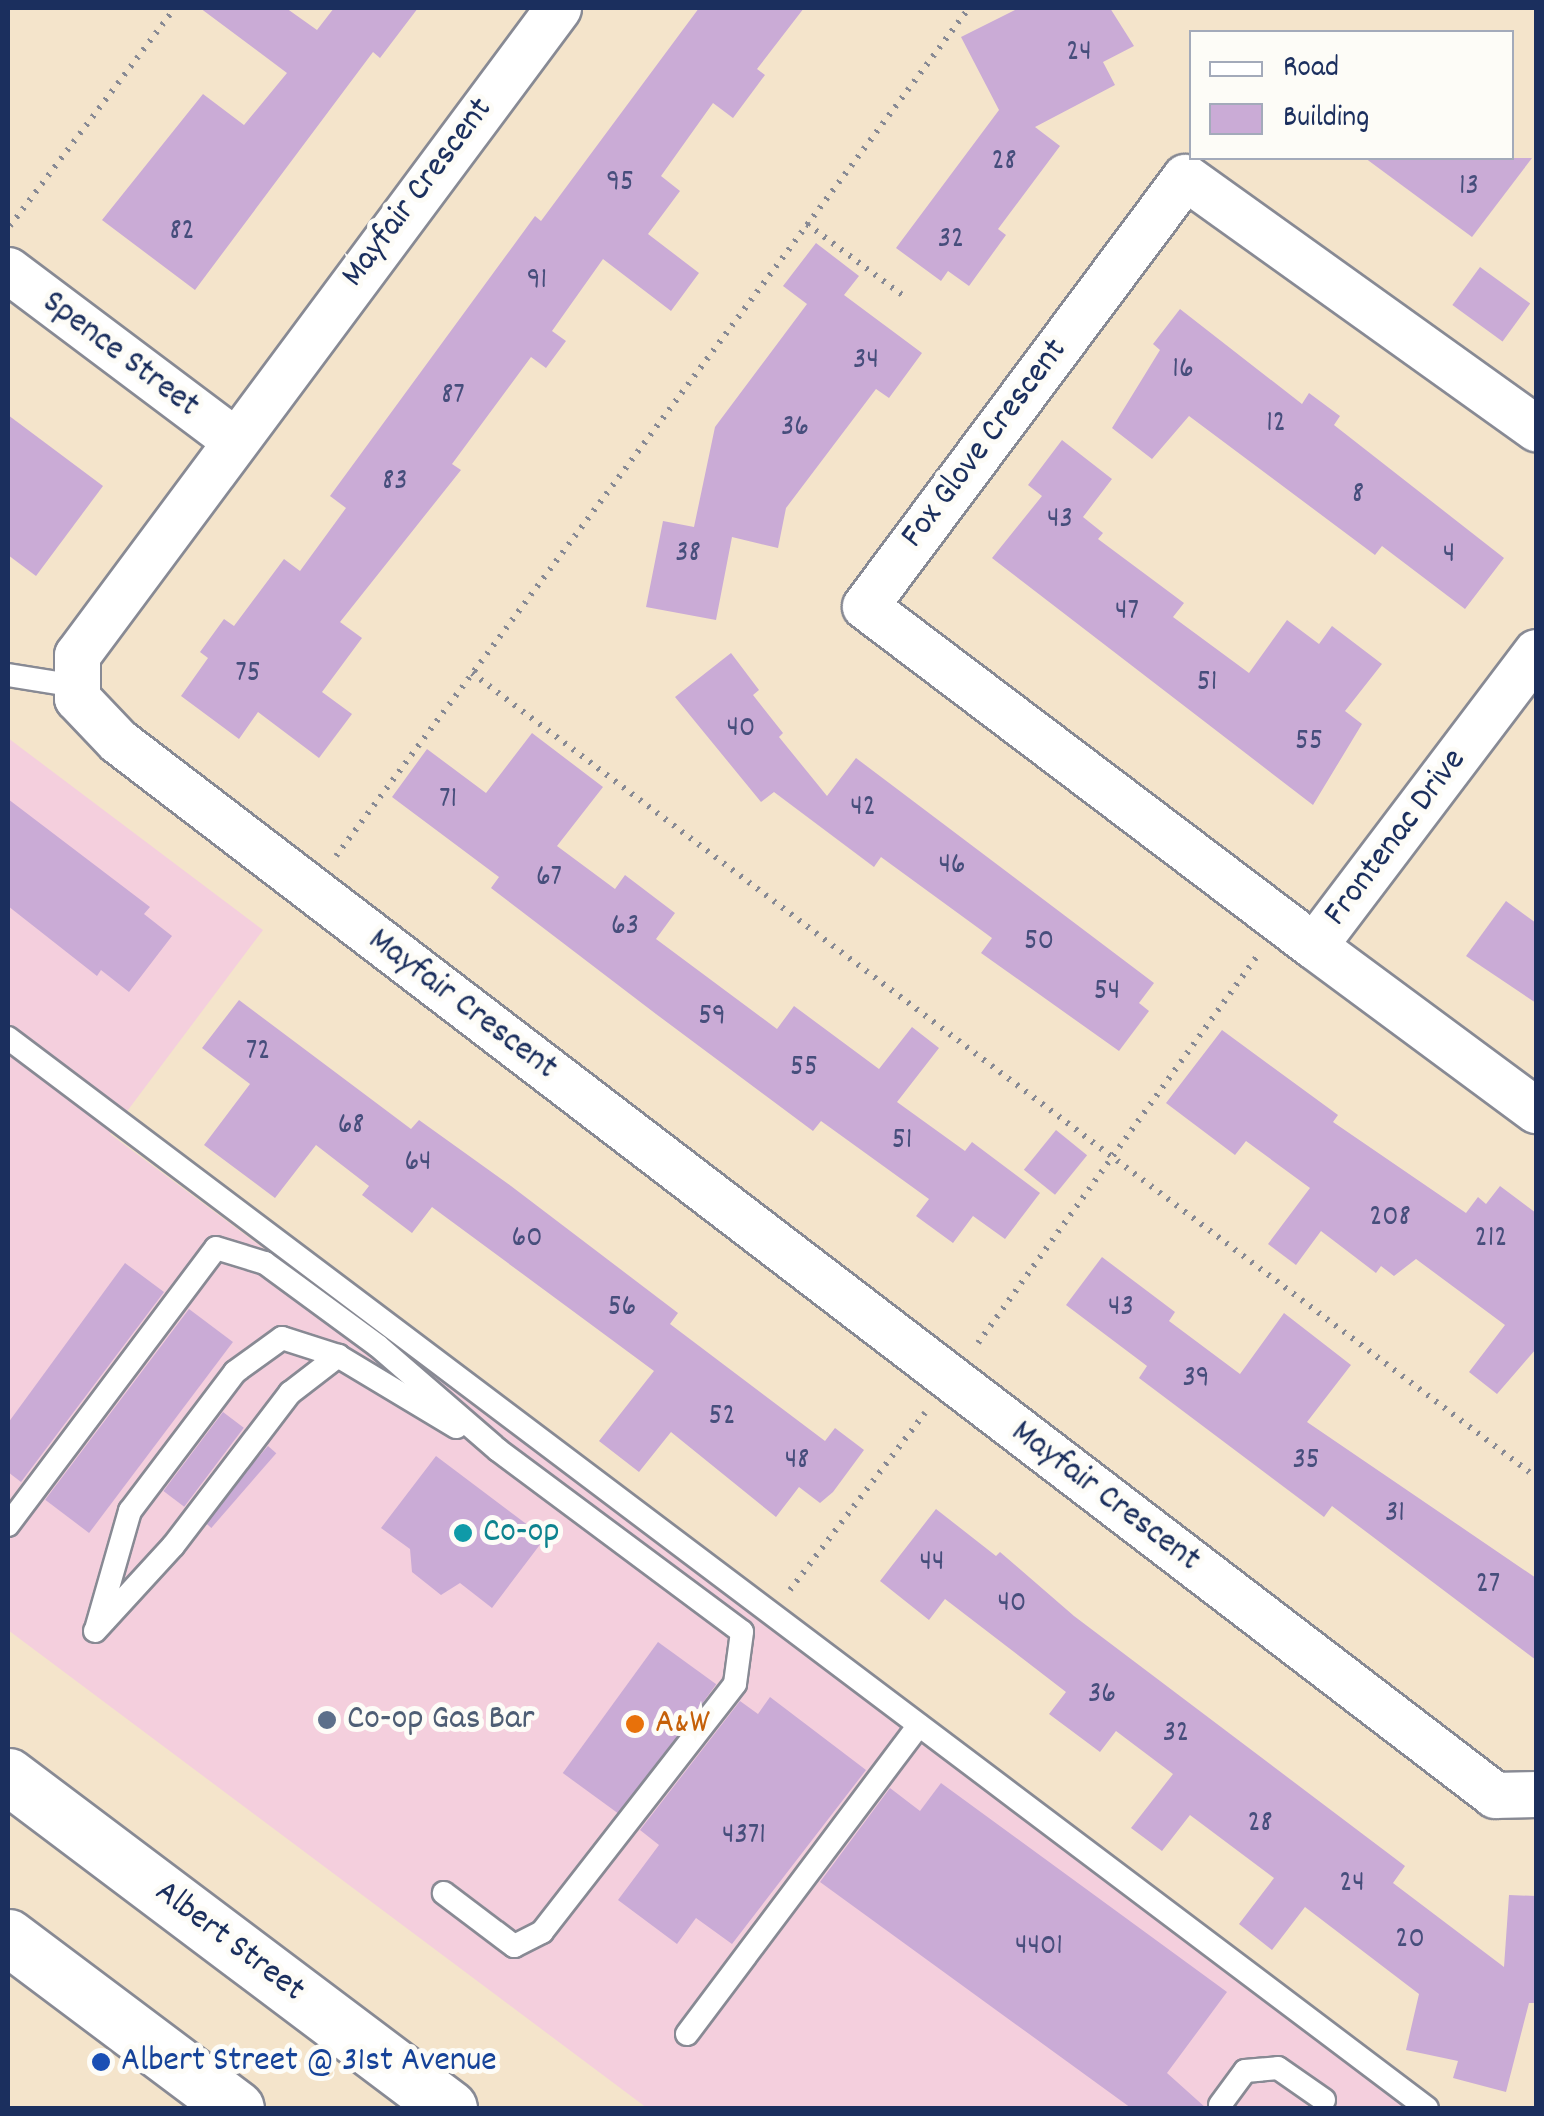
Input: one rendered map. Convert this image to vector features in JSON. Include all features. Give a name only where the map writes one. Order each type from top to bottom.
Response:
[{"type":"main road","name":"Albert Street","points":[[8,1776],[449,2108]]},
{"type":"main road","points":[[8,1937],[236,2108]]},
{"type":"street","name":"Mayfair Crescent","points":[[558,8],[233,440],[77,655],[77,698],[118,741],[1494,1796],[1536,1794]]},
{"type":"street","name":"Fox Glove Crescent","points":[[1298,934],[865,606],[1185,177],[1536,428]]},
{"type":"street","name":"Spence Street","points":[[8,270],[233,440]]},
{"type":"street","name":"Frontenac Drive","points":[[1536,652],[1298,934],[1536,1110]]},
{"type":"lane","points":[[8,675],[77,686]]},
{"type":"lane","points":[[8,1038],[1427,2108]]},
{"type":"lane","points":[[8,1526],[216,1248],[266,1263],[378,1346],[498,1450],[742,1632],[735,1684],[542,1932],[514,1946],[444,1893]]},
{"type":"lane","points":[[338,1356],[290,1393],[173,1546],[95,1631],[130,1511],[235,1372],[282,1338],[338,1356],[498,1450]]},
{"type":"lane","points":[[686,2034],[919,1726]]},
{"type":"lane","points":[[1220,2106],[1245,2071],[1278,2068],[1324,2100]]},
{"type":"path","points":[[8,230],[175,8]]},
{"type":"path","points":[[311,889],[969,8]]},
{"type":"path","points":[[807,224],[904,297]]},
{"type":"path","points":[[472,674],[1536,1477]]},
{"type":"path","points":[[772,1614],[951,1380],[1112,1159],[1298,934]]},
{"type":"shaded area","points":[[8,738],[263,930],[110,1134],[1417,2108],[647,2108],[8,1630]]},
{"type":"building","points":[[200,8],[286,8],[317,30],[334,8],[418,8],[380,58],[373,52],[195,290],[102,220],[203,94],[244,125],[287,73]]},
{"type":"building","points":[[699,8],[804,8],[757,69],[765,75],[733,118],[713,103],[661,176],[680,191],[648,234],[699,273],[671,311],[603,259],[552,331],[566,341],[546,368],[531,357],[452,464],[461,470],[340,622],[362,638],[322,692],[352,714],[319,758],[258,712],[239,739],[181,696],[208,658],[200,652],[224,619],[234,626],[284,559],[300,571],[346,508],[330,496],[535,216],[541,221]]},
{"type":"building","points":[[1019,8],[1110,8],[1134,46],[1103,62],[1115,85],[1035,127],[1060,146],[998,229],[1006,235],[969,286],[948,271],[941,281],[896,248],[999,110],[961,37]]},
{"type":"building","points":[[1532,158],[1472,237],[1368,160]]},
{"type":"building","points":[[816,243],[859,276],[844,295],[922,353],[889,398],[876,389],[786,508],[778,548],[732,537],[716,620],[646,607],[663,521],[694,527],[715,427],[807,304],[783,286]]},
{"type":"building","points":[[1480,267],[1530,303],[1503,341],[1452,305]]},
{"type":"building","points":[[1180,309],[1302,404],[1309,393],[1340,416],[1334,425],[1504,558],[1465,609],[1382,546],[1375,555],[1189,416],[1152,459],[1112,428],[1160,350],[1153,344]]},
{"type":"building","points":[[8,415],[103,486],[36,576],[8,555]]},
{"type":"building","points":[[1062,440],[1112,479],[1083,517],[1103,533],[1098,539],[1184,603],[1173,617],[1249,673],[1287,620],[1319,644],[1332,626],[1382,664],[1345,711],[1362,724],[1313,805],[992,558],[1042,496],[1028,485]]},
{"type":"building","points":[[731,653],[759,690],[753,695],[783,733],[779,737],[827,796],[856,758],[1154,983],[1139,1003],[1149,1011],[1119,1051],[981,953],[992,938],[881,857],[874,867],[774,792],[761,802],[675,697]]},
{"type":"building","points":[[532,733],[603,787],[557,846],[615,889],[625,875],[675,913],[656,939],[777,1029],[794,1006],[879,1069],[912,1027],[939,1048],[897,1102],[965,1151],[972,1142],[1040,1193],[1005,1239],[973,1216],[953,1243],[916,1216],[929,1199],[821,1121],[813,1131],[656,1014],[491,888],[499,877],[392,797],[427,749],[486,793]]},
{"type":"building","points":[[8,799],[150,907],[144,914],[172,936],[129,992],[101,970],[97,976],[8,906]]},
{"type":"building","points":[[1506,901],[1536,923],[1536,1003],[1466,956]]},
{"type":"building","points":[[239,1000],[411,1129],[419,1120],[511,1186],[678,1313],[670,1324],[825,1441],[835,1428],[864,1450],[833,1492],[820,1503],[799,1487],[776,1517],[671,1432],[639,1472],[599,1441],[654,1371],[432,1207],[412,1233],[362,1195],[369,1186],[316,1145],[275,1198],[204,1145],[250,1084],[202,1048]]},
{"type":"building","points":[[1222,1030],[1338,1115],[1333,1122],[1466,1213],[1478,1197],[1486,1204],[1500,1186],[1536,1213],[1536,1349],[1497,1394],[1469,1372],[1505,1325],[1416,1259],[1394,1276],[1381,1266],[1376,1273],[1321,1231],[1296,1265],[1268,1244],[1310,1188],[1246,1141],[1235,1155],[1166,1103]]},
{"type":"building","points":[[1056,1130],[1087,1155],[1055,1195],[1024,1170]]},
{"type":"building","points":[[1102,1257],[1175,1312],[1169,1321],[1240,1374],[1284,1313],[1351,1365],[1307,1422],[1536,1578],[1536,1660],[1332,1506],[1324,1517],[1139,1378],[1147,1366],[1066,1305]]},
{"type":"building","points":[[125,1263],[164,1292],[21,1482],[8,1472],[8,1423]]},
{"type":"building","points":[[189,1309],[233,1342],[89,1533],[45,1500]]},
{"type":"building","points":[[223,1412],[244,1428],[184,1507],[163,1491]]},
{"type":"building","points":[[268,1446],[276,1453],[211,1528],[203,1521]]},
{"type":"building","name":"Co-op","points":[[436,1456],[545,1538],[492,1608],[460,1583],[441,1595],[412,1572],[410,1549],[381,1528]]},
{"type":"building","points":[[936,1509],[996,1556],[1000,1552],[1074,1616],[1405,1866],[1393,1883],[1504,1967],[1509,1895],[1536,1896],[1536,2003],[1529,2003],[1506,2092],[1453,2078],[1458,2061],[1406,2050],[1419,1994],[1305,1907],[1272,1950],[1239,1924],[1274,1878],[1190,1815],[1162,1851],[1131,1828],[1173,1774],[1116,1731],[1100,1752],[1049,1714],[1066,1692],[945,1599],[929,1620],[880,1581]]},
{"type":"building","name":"A&W","points":[[658,1642],[716,1684],[621,1815],[563,1773]]},
{"type":"building","points":[[770,1697],[866,1770],[732,1944],[696,1918],[677,1944],[618,1900],[659,1845],[640,1830],[740,1701],[758,1714]]},
{"type":"building","points":[[941,1783],[1227,1992],[1167,2073],[1206,2108],[1131,2108],[820,1882],[890,1788],[920,1811]]},
{"type":"place","name":"Co-op","points":[[463,1533]]},
{"type":"place","name":"Co-op Gas Bar","points":[[327,1720]]},
{"type":"place","name":"A&W","points":[[635,1724]]},
{"type":"place","name":"Albert Street @ 31st Avenue","points":[[101,2062]]}]
